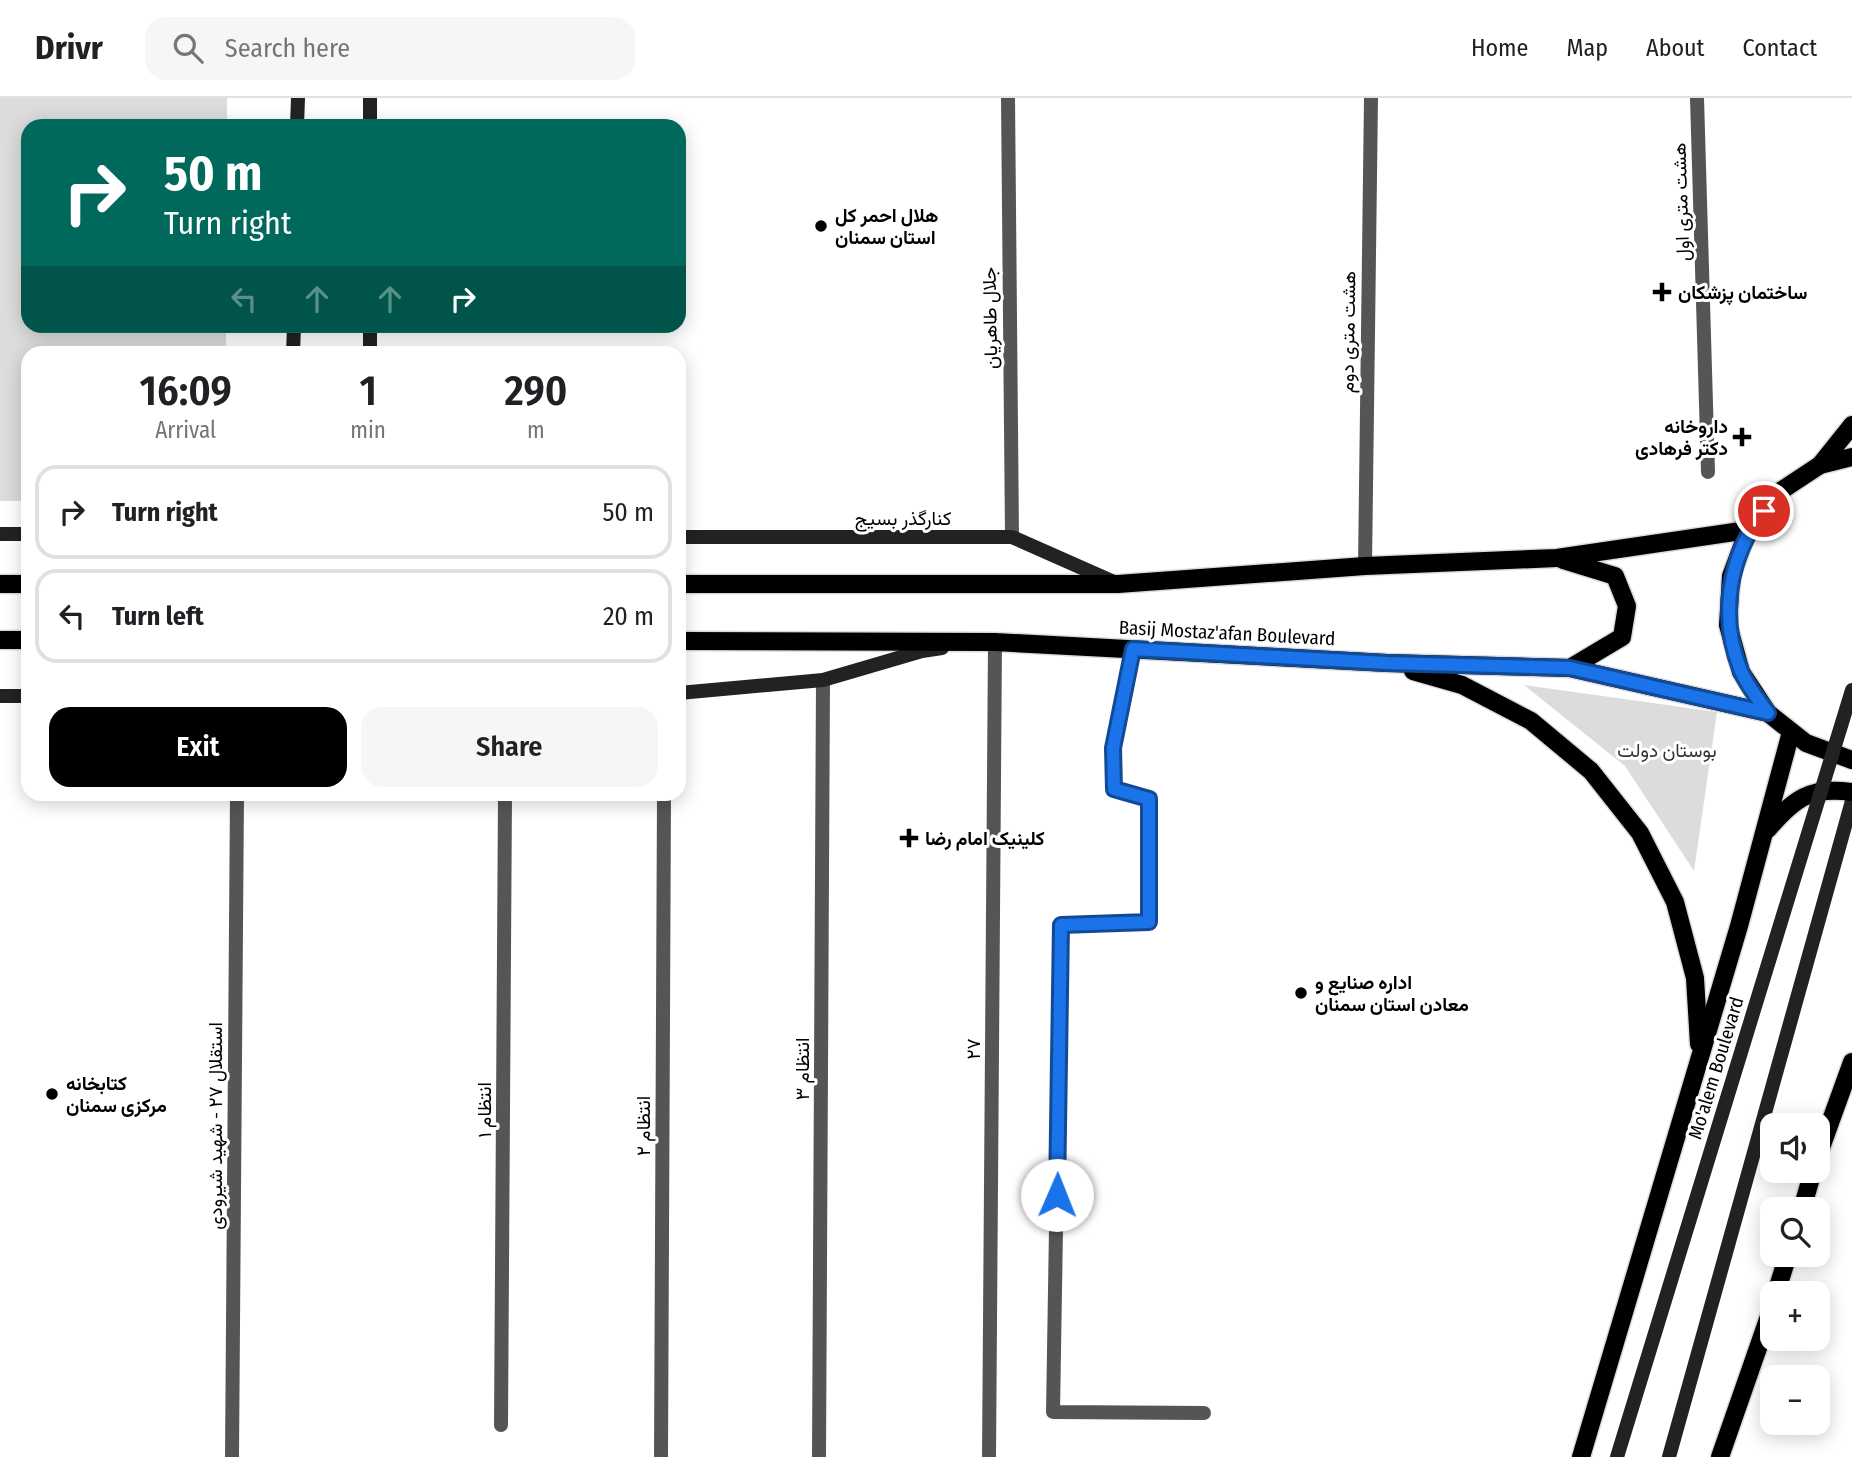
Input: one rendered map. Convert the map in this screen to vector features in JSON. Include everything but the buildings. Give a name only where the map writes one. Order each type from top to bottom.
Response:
[{"type":"main road","points":[[297,119],[298,98]]},
{"type":"main road","points":[[370,98],[370,119]]},
{"type":"main road","points":[[1852,425],[1820,465],[1779,492],[1748,530],[1731,576],[1728,625],[1741,672],[1768,713],[1805,743],[1852,760]]},
{"type":"main road","points":[[1820,465],[1852,457]]},
{"type":"main road","points":[[686,584],[1118,584],[1365,566],[1557,558],[1748,530]]},
{"type":"main road","points":[[0,534],[21,534]]},
{"type":"main road","name":"کنارگذر بسیج","points":[[686,537],[1012,537],[1118,584]]},
{"type":"main road","points":[[1557,558],[1615,576],[1627,606],[1622,637],[1570,668]]},
{"type":"main road","points":[[0,584],[21,584]]},
{"type":"main road","points":[[0,640],[21,640]]},
{"type":"main road","name":"Basij Mostaz'afan Boulevard","points":[[686,641],[995,642],[1387,663],[1570,668],[1768,713]]},
{"type":"main road","points":[[686,692],[823,680],[922,651],[995,642]]},
{"type":"main road","points":[[1387,663],[1462,685],[1531,721],[1591,771],[1640,833],[1675,902],[1695,978],[1699,1056]]},
{"type":"main road","name":"Mo'alem Boulevard","points":[[1617,1457],[1852,690]]},
{"type":"main road","points":[[0,696],[21,696]]},
{"type":"main road","points":[[1581,1457],[1764,835],[1791,732]]},
{"type":"main road","points":[[1764,835],[1787,806],[1808,793],[1852,792]]},
{"type":"main road","points":[[1669,1457],[1852,801]]},
{"type":"main road","points":[[1830,1123],[1852,1062]]},
{"type":"main road","points":[[1720,1457],[1760,1342]]},
{"type":"street","name":"جلال طاهریان","points":[[1008,98],[1012,537]]},
{"type":"street","name":"هشت متری دوم","points":[[1365,566],[1371,98]]},
{"type":"street","name":"هشت متری اول","points":[[1697,98],[1707,472]]},
{"type":"street","name":"۲۷","points":[[989,1457],[995,642]]},
{"type":"street","points":[[1133,649],[1113,748],[1114,789],[1149,799],[1149,922],[1061,925],[1054,1412],[1205,1413]]},
{"type":"street","name":"انتظام ۳","points":[[819,1457],[823,680]]},
{"type":"street","name":"استقلال ۲۷ - شهید شیرودی","points":[[232,1457],[237,801]]},
{"type":"street","name":"انتظام ۱","points":[[501,1425],[505,801]]},
{"type":"street","name":"انتظام ۲","points":[[661,1457],[664,801]]},
{"type":"green space","points":[[0,98],[227,98],[227,119],[21,119],[21,333],[226,333],[226,346],[21,346],[21,501],[0,501]]},
{"type":"green space","name":"بوستان دولت","points":[[1524,685],[1717,712],[1694,871],[1625,766]]},
{"type":"place","name":"هلال احمر کل استان سمنان","points":[[821,226]]},
{"type":"place","name":"ساختمان پزشکان","points":[[1662,292]]},
{"type":"place","name":"داروخانه دکتر فرهادی","points":[[1742,437]]},
{"type":"place","name":"کلینیک امام رضا","points":[[909,838]]},
{"type":"place","name":"اداره صنایع و معادن استان سمنان","points":[[1301,993]]},
{"type":"place","name":"کتابخانه مرکزی سمنان","points":[[52,1094]]},
{"type":"route","points":[[1057,1195],[1061,925],[1149,922],[1149,799],[1114,789],[1113,748],[1133,649],[1387,663],[1570,668],[1768,713],[1741,672],[1728,625],[1731,576],[1748,530],[1764,511]]}]
